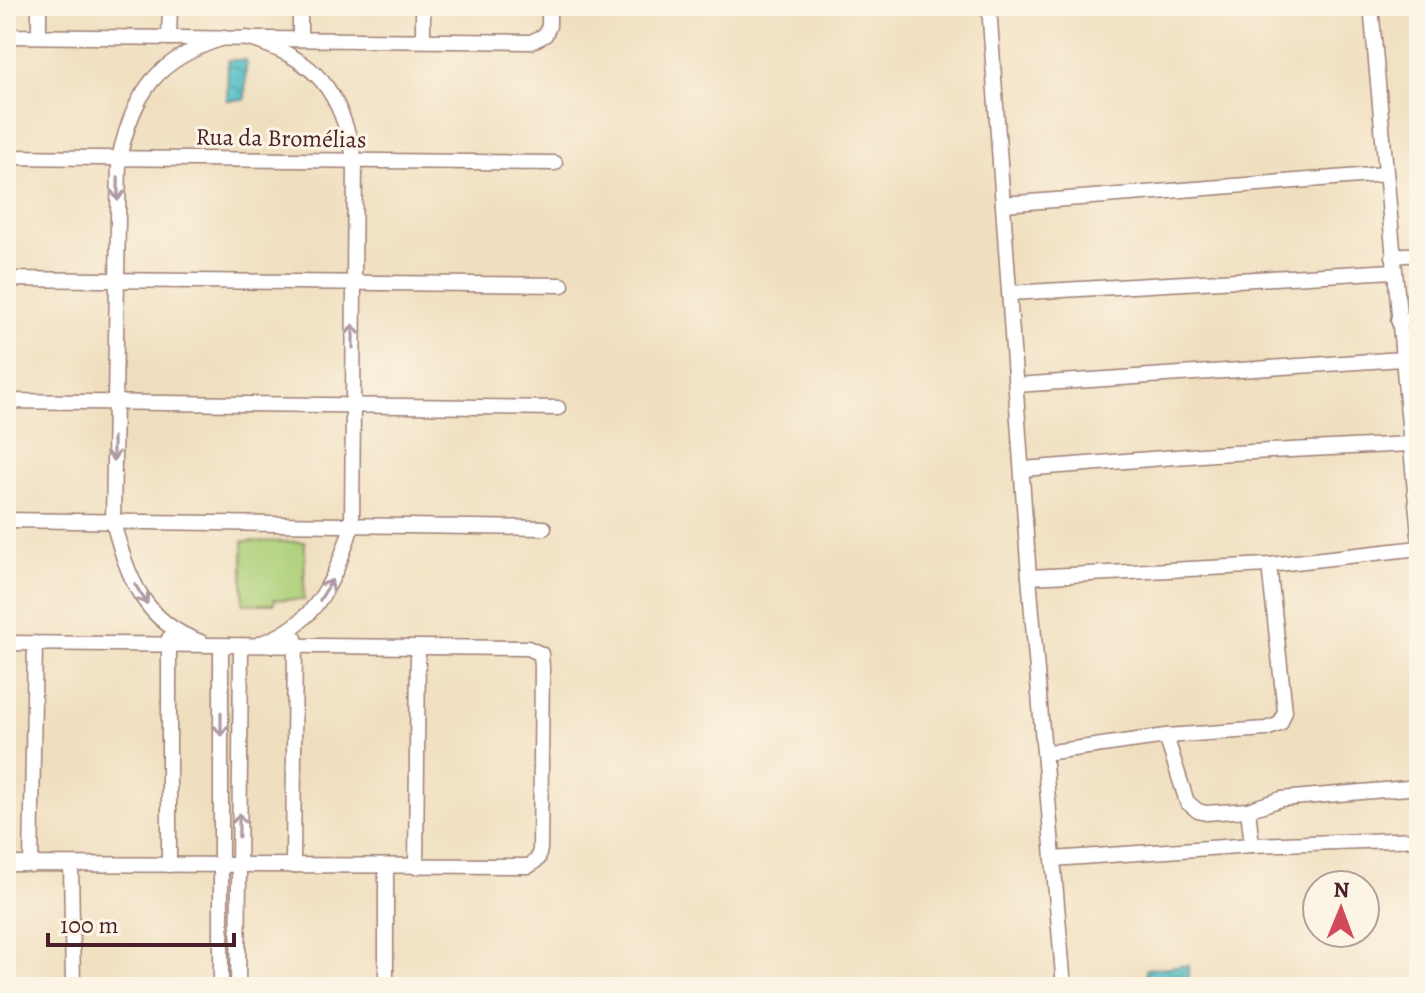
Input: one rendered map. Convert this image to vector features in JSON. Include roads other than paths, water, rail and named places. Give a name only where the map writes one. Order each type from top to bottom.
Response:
[{"type":"street","points":[[39,6],[39,36]]},
{"type":"street","points":[[164,68],[168,57],[164,38],[170,6]]},
{"type":"street","points":[[300,6],[300,39]]},
{"type":"street","points":[[423,6],[423,39]]},
{"type":"street","points":[[6,36],[531,42],[547,32],[549,6]]},
{"type":"street","points":[[989,6],[1029,577],[1064,987]]},
{"type":"street","points":[[1371,6],[1419,535]]},
{"type":"street","points":[[221,646],[191,638],[153,613],[134,583],[113,522],[119,158],[132,112],[144,91],[164,68],[196,48],[224,38]]},
{"type":"street","points":[[241,647],[272,639],[309,615],[329,586],[352,525],[355,161],[339,105],[310,69],[279,48],[247,38]]},
{"type":"street","points":[[310,69],[308,51],[320,39]]},
{"type":"street","name":"Rua da Bromélias","points":[[6,157],[555,163]]},
{"type":"street","points":[[1003,204],[1385,174]]},
{"type":"street","points":[[1010,293],[1394,263],[1419,254]]},
{"type":"street","points":[[6,279],[562,285]]},
{"type":"street","points":[[1398,320],[1419,319]]},
{"type":"street","points":[[1016,385],[1402,359]]},
{"type":"street","points":[[6,401],[558,408]]},
{"type":"street","points":[[1023,469],[1214,454],[1410,444]]},
{"type":"street","points":[[6,520],[544,528]]},
{"type":"street","points":[[1029,577],[1269,565],[1419,548]]},
{"type":"street","points":[[1045,753],[1166,736],[1266,729],[1280,724],[1284,701],[1269,565]]},
{"type":"street","points":[[293,866],[295,626]]},
{"type":"street","points":[[169,865],[170,627]]},
{"type":"street","points":[[6,643],[528,648],[541,654],[542,668],[538,859],[529,866],[6,864]]},
{"type":"street","points":[[31,865],[35,644]]},
{"type":"street","points":[[221,646],[221,987]]},
{"type":"street","points":[[238,987],[241,647]]},
{"type":"street","points":[[416,867],[418,648]]},
{"type":"street","points":[[1166,736],[1181,791],[1192,806],[1206,813],[1248,810],[1272,800],[1419,787]]},
{"type":"street","points":[[1248,810],[1252,845]]},
{"type":"street","points":[[1053,859],[1252,845],[1419,839]]},
{"type":"street","points":[[71,865],[73,987]]},
{"type":"street","points":[[386,867],[386,987]]},
{"type":"water","points":[[228,60],[246,60],[245,100],[227,100]]},
{"type":"water","points":[[1188,965],[1189,984],[1147,986],[1146,969]]}]
